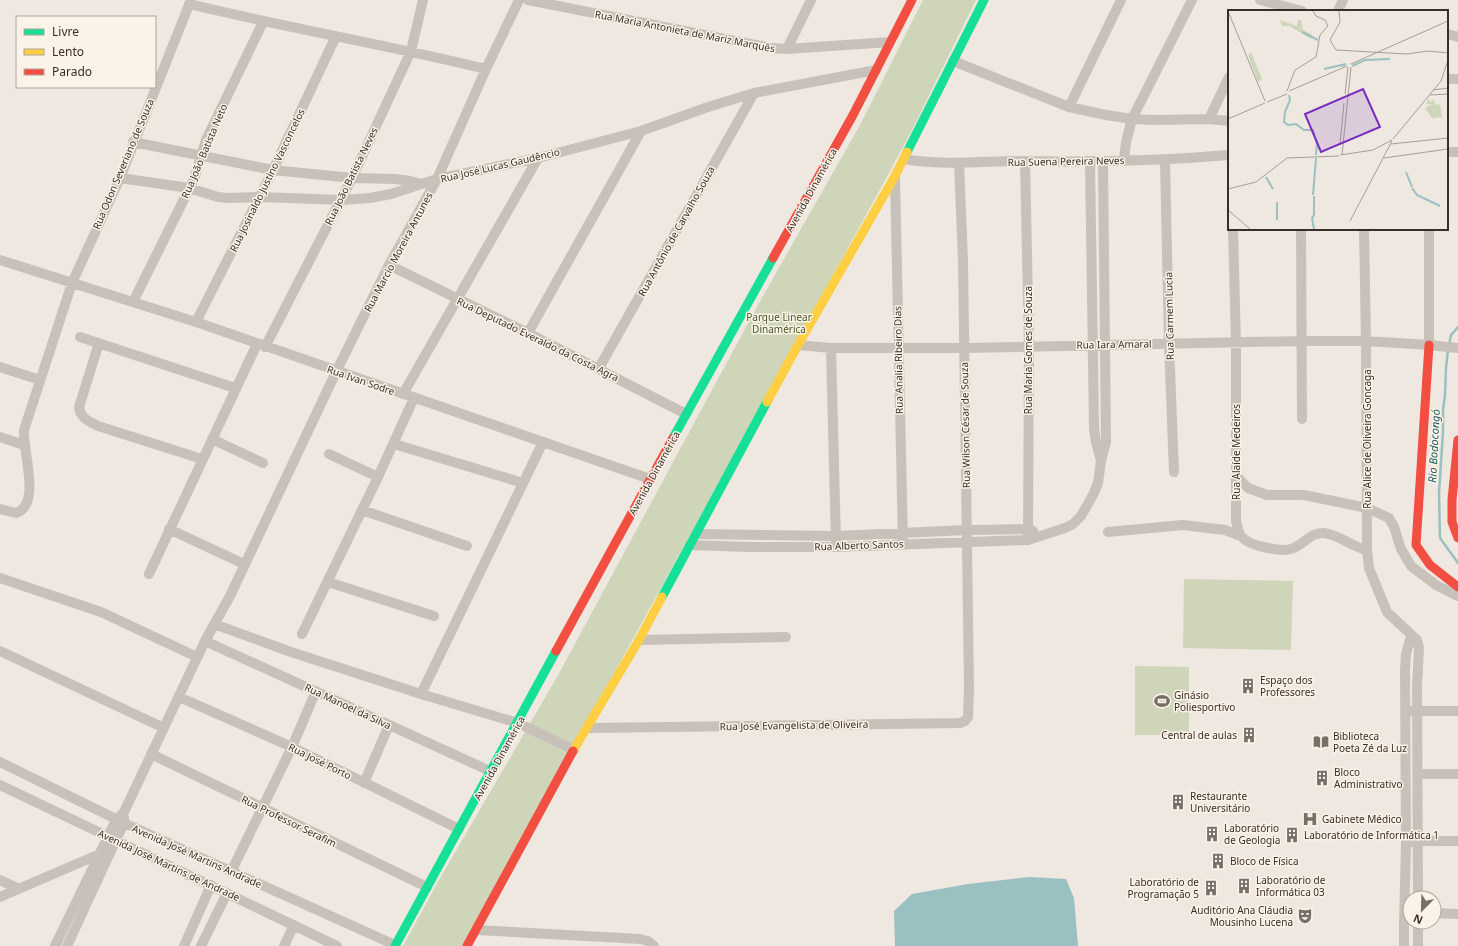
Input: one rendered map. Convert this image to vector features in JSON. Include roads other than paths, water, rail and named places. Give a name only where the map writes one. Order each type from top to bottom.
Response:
[{"type":"main road","name":"Avenida Dinamérica","points":[[395,946],[686,414],[853,115],[912,0]]},
{"type":"main road","points":[[467,946],[574,750],[639,640],[798,345],[895,176],[952,60],[984,0]]},
{"type":"main road","points":[[1434,345],[1416,545],[1430,565],[1458,587]]},
{"type":"main road","points":[[1458,440],[1452,522],[1458,538]]},
{"type":"street","name":"Rua João Batista Neves","points":[[149,574],[236,388],[261,346],[352,178],[411,51],[423,0]]},
{"type":"street","name":"Rua Marcio Moreira Antunes","points":[[105,853],[197,657],[230,596],[336,372],[389,265],[437,179],[486,69],[520,0]]},
{"type":"street","name":"Rua Maria Antonieta de Mariz Marquês","points":[[528,0],[771,48],[787,49],[890,42]]},
{"type":"street","points":[[787,49],[811,0]]},
{"type":"street","points":[[1069,107],[1121,0]]},
{"type":"street","points":[[1124,160],[1126,142],[1132,119],[1192,0]]},
{"type":"street","points":[[1260,10],[1264,0],[1299,10]]},
{"type":"street","points":[[1338,10],[1343,0]]},
{"type":"street","points":[[190,2],[263,22],[411,51],[486,69]]},
{"type":"street","name":"Rua Odon Severiano de Souza","points":[[156,86],[190,2]]},
{"type":"street","name":"Rua João Batista Neto","points":[[133,302],[197,172],[206,140],[263,22]]},
{"type":"street","points":[[1448,34],[1458,37]]},
{"type":"street","name":"Rua Josinaldo Justino Vasconcelos","points":[[196,322],[260,197],[336,36]]},
{"type":"street","points":[[952,60],[1069,107],[1132,119],[1209,119],[1228,121]]},
{"type":"street","name":"Rua José Lucas Gaudêncio","points":[[120,178],[189,188],[218,197],[228,198],[260,197],[341,200],[370,198],[437,179],[538,158],[641,131],[708,107],[754,93],[876,70]]},
{"type":"street","points":[[1209,119],[1228,79]]},
{"type":"street","name":"Rua Odon Severiano de Souza","points":[[0,509],[16,513],[24,508],[29,487],[29,478],[24,445],[24,430],[72,283],[120,178],[155,88]]},
{"type":"street","name":"Rua Antônio de Carvalho Souza","points":[[599,368],[754,93]]},
{"type":"street","points":[[528,332],[641,131]]},
{"type":"street","points":[[133,142],[273,170],[352,178],[395,179],[422,184]]},
{"type":"street","name":"Rua Suena Pereira Neves","points":[[904,159],[934,163],[1025,161],[1090,162],[1165,160],[1228,155]]},
{"type":"street","points":[[402,394],[538,158]]},
{"type":"street","name":"Rua Carmem Lucia","points":[[1165,160],[1169,343],[1174,472]]},
{"type":"street","name":"Rua Maria Gomes de Souza","points":[[1025,161],[1029,347],[1028,535]]},
{"type":"street","points":[[696,534],[836,536],[903,539],[967,530],[1028,535],[1042,534],[1065,528],[1073,524],[1081,516],[1094,495],[1098,483],[1101,461],[1106,442],[1103,161]]},
{"type":"street","points":[[1090,162],[1094,428],[1101,461]]},
{"type":"street","name":"Rua Wilson César de Souza","points":[[959,163],[963,261],[969,688]]},
{"type":"street","name":"Rua Analia Ribeiro Dias","points":[[895,176],[903,539]]},
{"type":"street","name":"Rua Alaíde Medeiros","points":[[1233,230],[1236,343],[1237,523],[1241,536]]},
{"type":"street","points":[[1301,230],[1302,419]]},
{"type":"street","name":"Rua Alice de Oliveira Goncaga","points":[[1364,230],[1367,550],[1369,568],[1388,612],[1411,636]]},
{"type":"street","points":[[1430,230],[1434,345]]},
{"type":"street","name":"Rua Ivan Sodre","points":[[0,260],[196,322],[261,346],[650,480]]},
{"type":"street","name":"Rua Deputado Everaldo da Costa Agra","points":[[389,265],[528,332],[686,414]]},
{"type":"street","points":[[80,337],[236,388]]},
{"type":"street","name":"Rua Iara Amaral","points":[[798,345],[831,348],[964,348],[1093,344],[1366,341],[1458,348]]},
{"type":"street","points":[[99,343],[78,407],[83,417],[98,426],[202,459]]},
{"type":"street","points":[[831,348],[836,547]]},
{"type":"street","points":[[0,367],[40,380]]},
{"type":"street","points":[[302,634],[394,444],[414,398]]},
{"type":"street","points":[[0,437],[24,445]]},
{"type":"street","points":[[212,439],[263,463]]},
{"type":"street","points":[[421,694],[543,442]]},
{"type":"street","points":[[394,444],[523,483]]},
{"type":"street","points":[[329,454],[378,477]]},
{"type":"street","points":[[1236,476],[1248,488],[1267,495],[1304,495],[1367,508],[1389,518],[1394,527],[1401,549],[1411,566],[1436,584],[1458,596]]},
{"type":"street","points":[[362,510],[467,546]]},
{"type":"street","points":[[1225,530],[1237,523]]},
{"type":"street","points":[[1108,532],[1183,525],[1225,530],[1241,536],[1246,541],[1254,545],[1286,550],[1291,549],[1311,536],[1324,533],[1342,539],[1357,548],[1367,550]]},
{"type":"street","points":[[169,529],[244,564]]},
{"type":"street","points":[[747,535],[748,547]]},
{"type":"street","name":"Rua Alberto Santos","points":[[690,545],[748,547],[836,547],[903,539],[967,542],[1028,535]]},
{"type":"street","points":[[0,578],[101,612],[197,657]]},
{"type":"street","points":[[328,582],[434,616]]},
{"type":"street","points":[[214,624],[264,643],[421,694],[518,723],[574,750]]},
{"type":"street","points":[[1404,946],[1406,843],[1405,710],[1406,670],[1408,646],[1411,636],[1417,640],[1418,648],[1418,890]]},
{"type":"street","points":[[639,640],[786,637]]},
{"type":"street","name":"Rua Manoel da Silva","points":[[205,641],[490,771]]},
{"type":"street","points":[[0,651],[164,728]]},
{"type":"street","points":[[1406,670],[1417,671]]},
{"type":"street","name":"Rua José Evangelista de Oliveira","points":[[588,728],[960,723],[965,721],[968,717],[969,688]]},
{"type":"street","points":[[231,872],[292,747],[316,691]]},
{"type":"street","name":"Rua José Porto","points":[[179,697],[292,747],[459,829]]},
{"type":"street","points":[[1405,710],[1458,711]]},
{"type":"street","points":[[364,783],[389,725]]},
{"type":"street","name":"Rua Professor Serafim","points":[[152,754],[427,887]]},
{"type":"street","name":"Avenida José Martins Andrade","points":[[0,762],[120,821],[395,946]]},
{"type":"street","points":[[1418,774],[1458,774]]},
{"type":"street","name":"Avenida José Martins de Andrade","points":[[0,785],[337,946]]},
{"type":"street","points":[[1406,843],[1418,840],[1458,840]]},
{"type":"street","points":[[0,896],[105,853]]},
{"type":"street","points":[[55,946],[105,853]]},
{"type":"street","points":[[67,946],[105,853]]},
{"type":"street","points":[[0,880],[17,888]]},
{"type":"street","points":[[184,946],[211,885]]},
{"type":"street","points":[[201,946],[227,893]]},
{"type":"street","points":[[1442,913],[1458,914]]},
{"type":"street","points":[[284,946],[294,925]]},
{"type":"street","points":[[476,930],[640,939],[648,941],[654,946]]},
{"type":"street","points":[[1418,930],[1418,946]]},
{"type":"water","points":[[1029,877],[1066,879],[1074,898],[1078,946],[895,946],[894,911],[912,894],[968,884]]},
{"type":"waterway","name":"Rio Bodocongó","points":[[1449,345],[1451,335],[1458,327]]},
{"type":"waterway","name":"Rio Bodocongó","points":[[1448,350],[1443,410],[1439,493],[1440,538],[1458,563]]},
{"type":"place","name":"Espaço dos Professores","points":[[1248,686]]},
{"type":"place","name":"Ginásio Poliesportivo","points":[[1162,701]]},
{"type":"place","name":"Central de aulas","points":[[1249,735]]},
{"type":"place","name":"Biblioteca Poeta Zé da Luz","points":[[1321,742]]},
{"type":"place","name":"Bloco Administrativo","points":[[1322,778]]},
{"type":"place","name":"Restaurante Universitário","points":[[1178,802]]},
{"type":"place","name":"Gabinete Médico","points":[[1310,819]]},
{"type":"place","name":"Laboratório de Geologia","points":[[1212,834]]},
{"type":"place","name":"Laboratório de Informática 1","points":[[1292,835]]},
{"type":"place","name":"Bloco de Física","points":[[1218,861]]},
{"type":"place","name":"Laboratório de Informática 03","points":[[1244,886]]},
{"type":"place","name":"Laboratório de Programação 5","points":[[1211,888]]},
{"type":"place","name":"Auditório Ana Cláudia Mousinho Lucena","points":[[1305,916]]},
{"type":"park label","name":"Parque Linear Dinamérica","points":[[779,322]]}]
